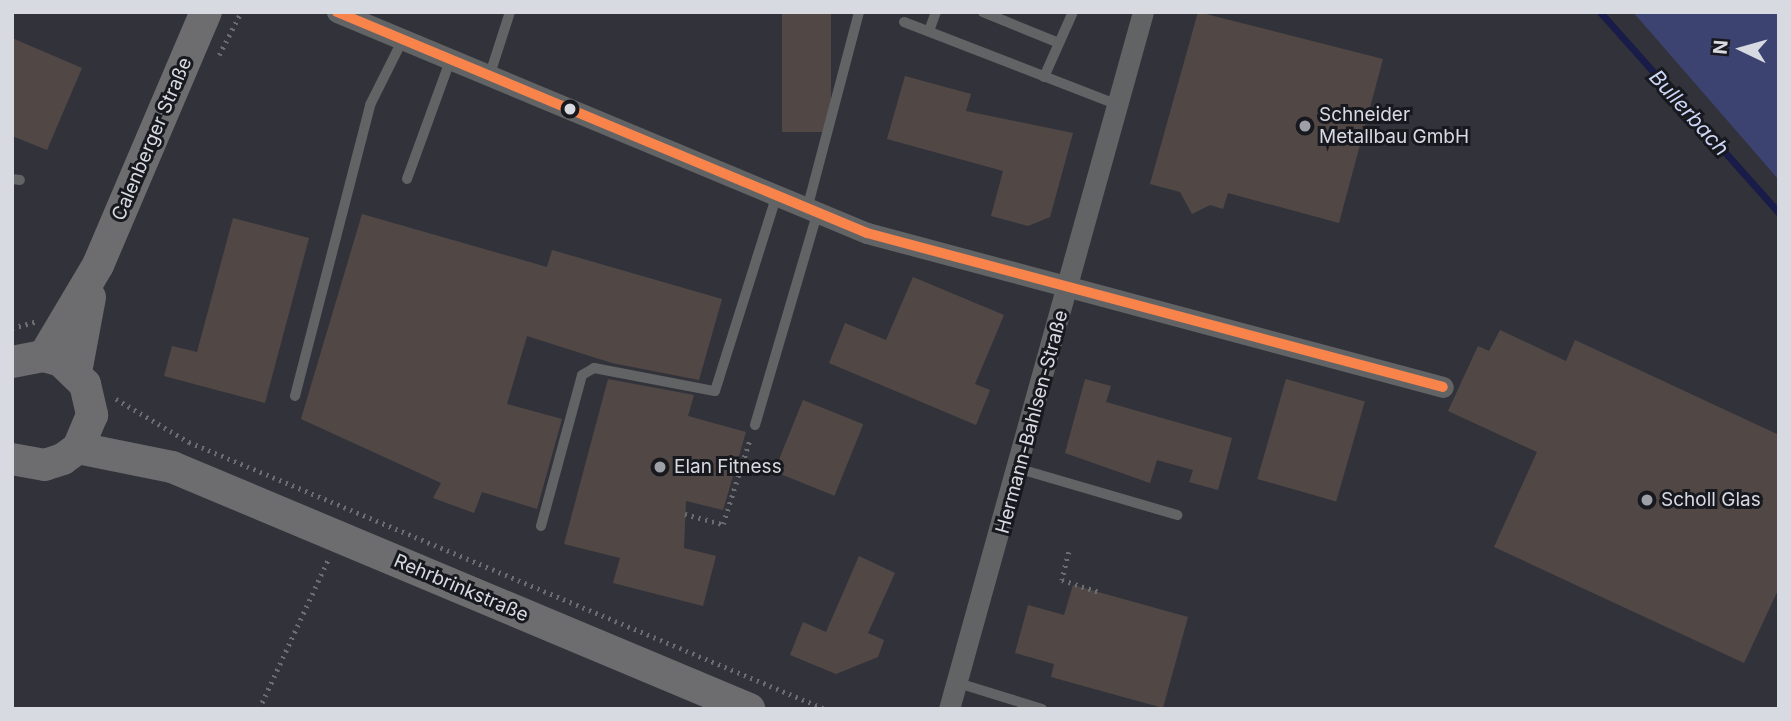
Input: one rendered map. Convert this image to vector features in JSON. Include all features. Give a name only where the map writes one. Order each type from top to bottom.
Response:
[{"type":"main road","name":"Calenberger Straße","points":[[44,356],[98,265],[206,12]]},
{"type":"main road","name":"Calenberger Straße","points":[[76,372],[98,265]]},
{"type":"main road","points":[[12,362],[44,356],[76,372],[102,404],[78,448],[45,465],[12,459]]},
{"type":"main road","name":"Rehrbrinkstraße","points":[[102,404],[172,467]]},
{"type":"main road","name":"Rehrbrinkstraße","points":[[78,448],[172,467],[749,709]]},
{"type":"street","points":[[337,12],[812,211],[1068,290],[1443,387]]},
{"type":"street","name":"Hermann-Bahlsen-Straße","points":[[949,709],[1020,469],[1143,12]]},
{"type":"lane","points":[[489,77],[510,12]]},
{"type":"lane","points":[[755,425],[812,211],[859,12]]},
{"type":"lane","points":[[929,31],[936,12]]},
{"type":"lane","points":[[983,12],[1056,42]]},
{"type":"lane","points":[[1044,77],[1056,42],[1073,12]]},
{"type":"lane","points":[[904,22],[1118,105]]},
{"type":"lane","points":[[295,396],[370,105],[402,41]]},
{"type":"lane","points":[[407,179],[450,61]]},
{"type":"lane","points":[[541,526],[582,375],[594,368],[715,391],[776,197]]},
{"type":"lane","points":[[1020,469],[1177,515]]},
{"type":"lane","points":[[958,682],[1042,709]]},
{"type":"path","points":[[102,404],[129,410],[189,442],[825,709]]},
{"type":"path","points":[[685,514],[723,524],[755,425]]},
{"type":"path","points":[[259,709],[339,537]]},
{"type":"path","points":[[1069,552],[1062,580],[1098,592]]},
{"type":"shaded area","points":[[1633,12],[1779,12],[1779,180]]},
{"type":"building","points":[[782,12],[831,12],[831,132],[782,132]]},
{"type":"building","points":[[1198,12],[1383,59],[1339,223],[1228,193],[1223,209],[1210,205],[1192,214],[1180,192],[1150,184]]},
{"type":"building","points":[[12,38],[82,68],[47,150],[12,136]]},
{"type":"building","points":[[905,76],[971,94],[966,111],[1073,133],[1050,217],[1028,226],[991,216],[1003,171],[887,139]]},
{"type":"building","points":[[362,214],[547,267],[552,250],[722,299],[699,380],[612,363],[527,336],[507,404],[562,419],[537,509],[482,492],[474,513],[433,498],[441,483],[301,419]]},
{"type":"building","points":[[233,218],[309,238],[265,403],[164,376],[172,346],[197,352]]},
{"type":"building","points":[[913,277],[1004,315],[975,384],[990,390],[976,425],[829,363],[845,323],[886,340]]},
{"type":"building","name":"Scholl Glas","points":[[1500,330],[1566,361],[1575,340],[1779,435],[1779,588],[1744,663],[1494,547],[1537,452],[1448,411],[1478,346],[1489,351]]},
{"type":"building","name":"Elan Fitness","points":[[608,379],[694,395],[688,416],[746,432],[723,510],[686,501],[684,548],[716,556],[703,606],[613,583],[620,558],[564,544]]},
{"type":"building","points":[[1085,379],[1111,386],[1106,402],[1232,438],[1218,490],[1189,482],[1193,470],[1157,460],[1150,483],[1065,453]]},
{"type":"building","points":[[1286,379],[1365,402],[1336,502],[1257,479]]},
{"type":"building","points":[[803,400],[863,424],[834,496],[774,471]]},
{"type":"building","points":[[859,556],[895,573],[868,633],[884,640],[878,657],[836,674],[790,655],[803,622],[826,632]]},
{"type":"building","points":[[1073,585],[1188,617],[1163,708],[1051,677],[1054,664],[1015,653],[1028,605],[1064,615]]},
{"type":"waterway","name":"Bullerbach","points":[[1600,12],[1779,213]]},
{"type":"transit line","points":[[337,12],[867,233],[1443,387]]},
{"type":"place","name":"Schneider Metallbau GmbH","points":[[1305,126]]},
{"type":"place","name":"Elan Fitness","points":[[660,467]]},
{"type":"place","name":"Scholl Glas","points":[[1647,500]]}]
